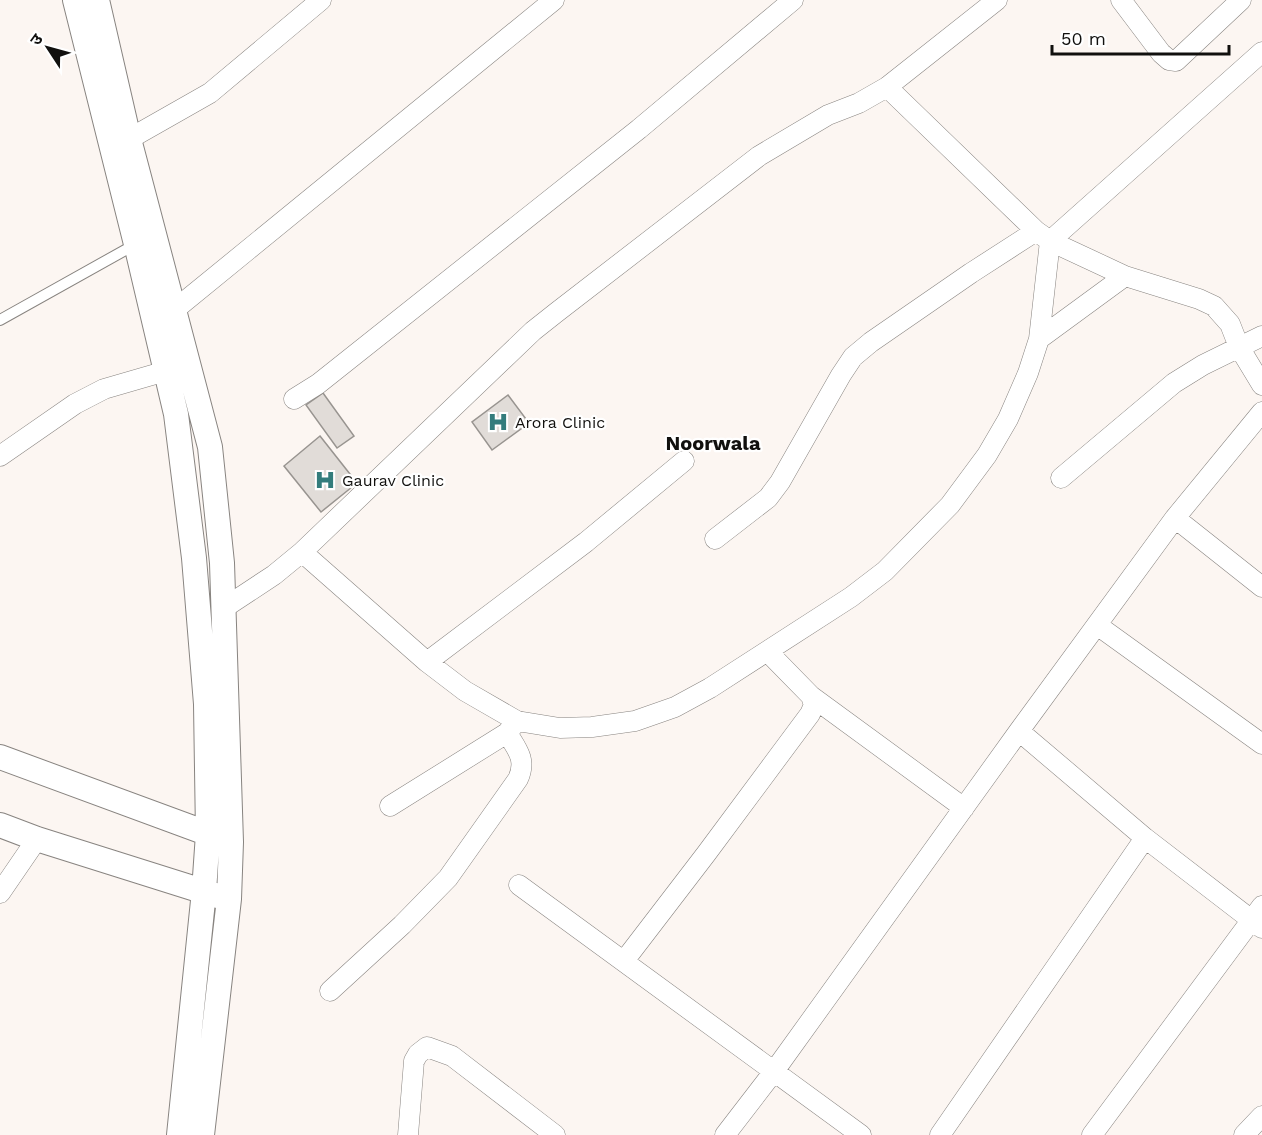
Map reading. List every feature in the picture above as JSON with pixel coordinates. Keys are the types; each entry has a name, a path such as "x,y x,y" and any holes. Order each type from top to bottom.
{"street":[{"path":"75,0 176,414 194,558 206,704 208,834 179,1135"},
{"path":"97,0 129,139 210,447 222,563 231,842 229,899 202,1135"},
{"path":"173,311 554,0"},
{"path":"224,608 268,579 302,552 549,318 759,156 828,115 860,103 887,87 997,0"},
{"path":"1121,0 1161,52 1169,60 1176,61 1241,0"},
{"path":"129,139 210,93 316,2"},
{"path":"294,399 318,384 630,136 783,3"},
{"path":"715,539 768,498 780,482 853,357 944,291 1043,236 1262,52"},
{"path":"887,87 1043,236 1125,276 1214,306 1230,324 1239,347 1262,385"},
{"path":"390,806 512,727 592,727 635,721 675,707 768,652 851,597 885,571 950,505 987,455 1008,420 1028,373 1039,339 1043,236"},
{"path":"1039,339 1125,276"},
{"path":"1061,478 1174,383 1203,365 1262,336"},
{"path":"0,456 75,404 104,389 165,371"},
{"path":"725,1135 775,1070 1175,518 1262,412"},
{"path":"427,662 577,549 684,461"},
{"path":"1175,518 1262,587"},
{"path":"302,552 427,662 512,727 523,769 448,878 402,925 330,991"},
{"path":"1097,625 1262,744"},
{"path":"768,652 811,696 964,808"},
{"path":"624,961 810,714 814,705 811,696"},
{"path":"1019,731 1145,838 1258,918 1092,1135"},
{"path":"0,757 231,842"},
{"path":"0,825 37,839 229,899"},
{"path":"940,1135 1145,838"},
{"path":"2,888 37,839"},
{"path":"519,885 861,1135"},
{"path":"408,1135 414,1061 418,1054 427,1047 452,1056 555,1135"},
{"path":"1244,1135 1262,1116"}],"lane":[{"path":"0,320 136,244"}],"building":[{"path":"323,393 354,436 337,448 306,405"},
{"path":"508,395 529,423 492,450 472,422"},
{"path":"320,436 357,483 321,512 284,466"}],"place":[{"name":"Arora Clinic","path":"498,422"},
{"name":"Gaurav Clinic","path":"325,480"}],"district":[{"name":"Noorwala","path":"713,443"}]}
